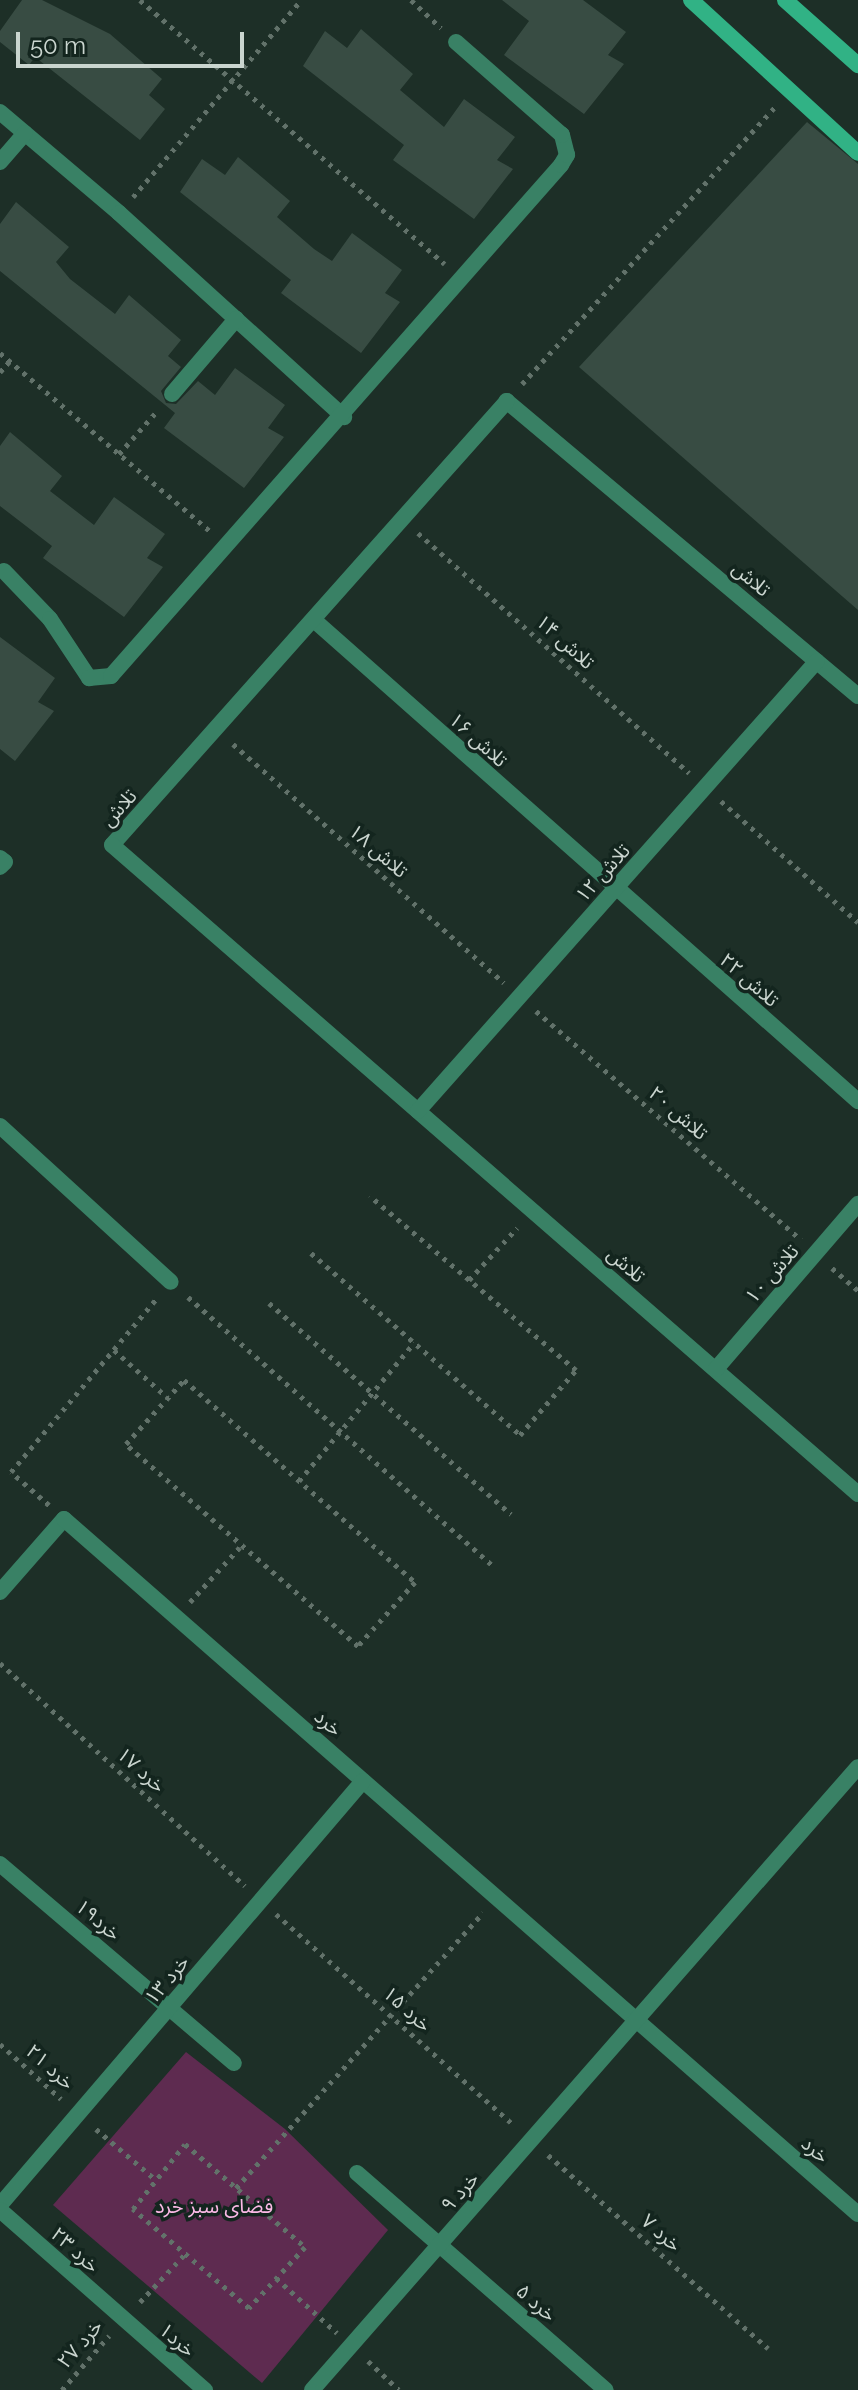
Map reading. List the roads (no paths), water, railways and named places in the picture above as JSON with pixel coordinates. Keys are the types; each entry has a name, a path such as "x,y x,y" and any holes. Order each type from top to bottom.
{"main road":[{"path":"691,0 858,153"},
{"path":"785,0 858,65"}],"street":[{"path":"4,571 50,619 84,673 103,680 123,667 561,165 567,144 456,42"},
{"path":"0,112 119,213 344,417"},
{"path":"0,162 25,133"},
{"path":"172,394 236,319"},
{"name":"تلاش","path":"858,696 507,401 315,621 112,845 858,1494"},
{"name":"تلاش ۱۶","path":"315,621 614,890"},
{"name":"تلاش ۱۲","path":"418,1111 817,661"},
{"name":"تلاش ۲۲","path":"614,890 858,1101"},
{"path":"0,1126 171,1282"},
{"name":"تلاش ۱۰","path":"716,1369 858,1204"},
{"name":"خرد","path":"0,1592 64,1519 858,2214"},
{"path":"638,2021 858,1767"},
{"name":"خرد ۱۳","path":"0,2208 363,1781"},
{"name":"خرد۱۹","path":"0,1864 234,2063"},
{"name":"خرد ۹","path":"312,2390 638,2021"},
{"name":"خرد ۵","path":"357,2173 606,2390"},
{"name":"خرد ۲۳","path":"0,2208 123,2320"},
{"name":"خرد۱","path":"123,2320 205,2390"}],"park label":[{"name":"فضای سبز خرد","path":"214,2206"}]}
